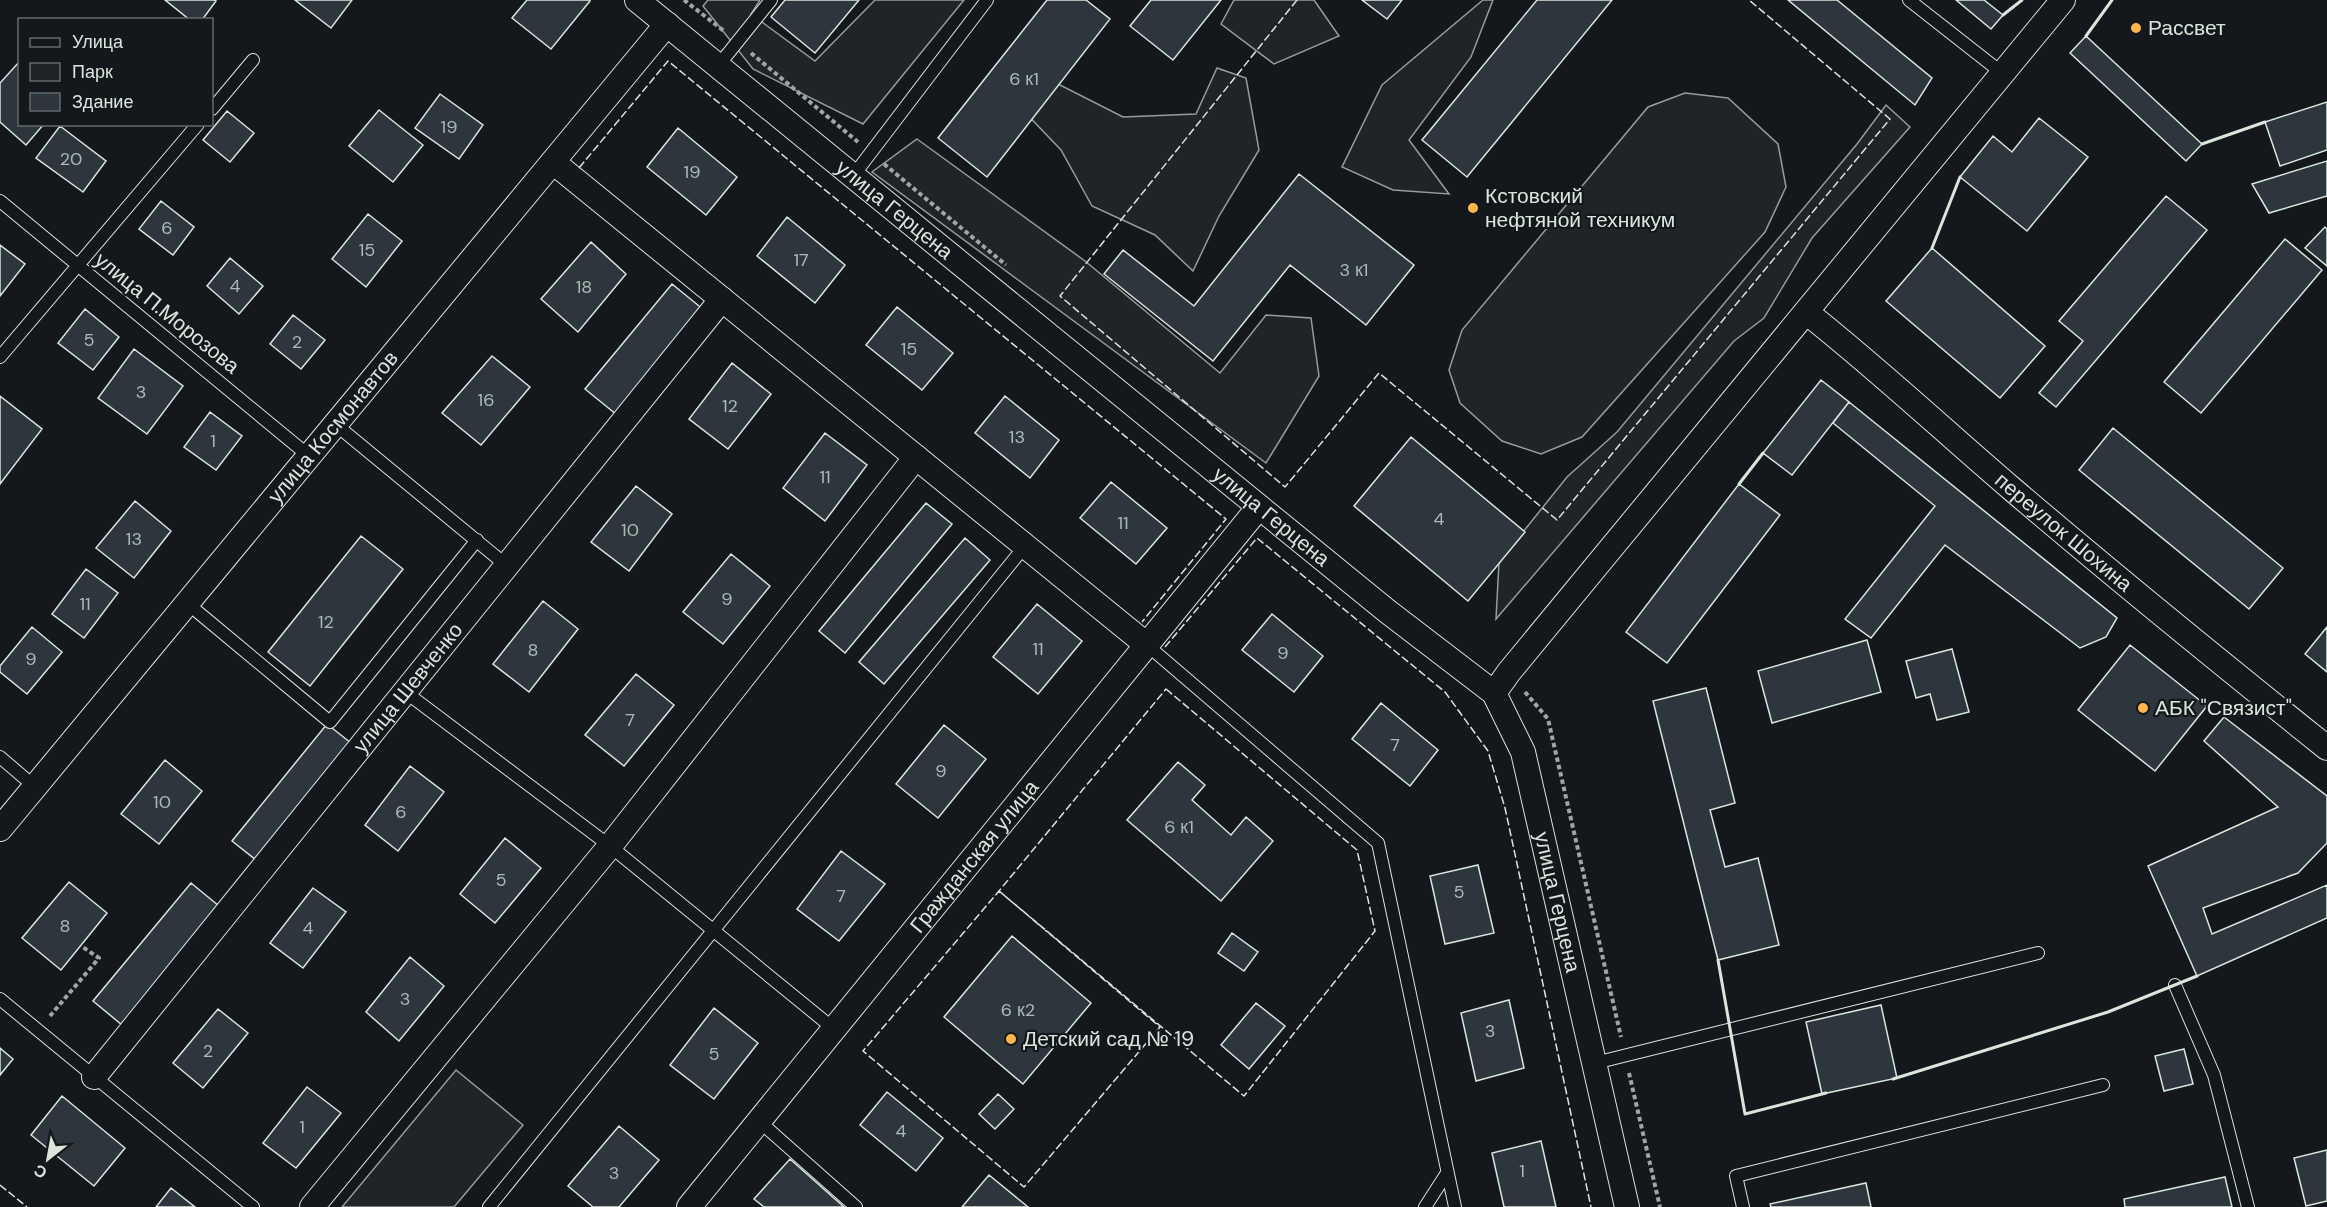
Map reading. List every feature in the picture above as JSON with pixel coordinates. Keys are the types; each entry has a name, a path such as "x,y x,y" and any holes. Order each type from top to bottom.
{"street":[{"name":"улица Герцена","path":"637,0 1387,611 1494,693 1523,752 1628,1207"},
{"path":"1494,693 2063,0"},
{"name":"улица Космонавтов","path":"0,829 667,24"},
{"path":"553,162 1147,645"},
{"name":"улица Шевченко","path":"94,1077 722,299"},
{"name":"переулок Шохина","path":"1806,312 1855,351 2012,489 2327,748"},
{"path":"312,1207 610,846 916,458"},
{"name":"Гражданская улица","path":"689,1207 1259,507"}],"lane":[{"path":"718,66 771,0"},
{"path":"853,177 987,0"},
{"path":"1909,0 2002,73"},
{"path":"213,108 253,60"},
{"path":"0,357 196,126"},
{"name":"улица П.Морозова","path":"0,201 309,456"},
{"path":"335,424 506,565"},
{"path":"187,603 330,722 477,540"},
{"path":"489,1207 1025,546"},
{"path":"1147,645 1378,843 1455,1207"},
{"path":"404,691 610,846 834,1029"},
{"path":"0,757 35,787"},
{"path":"1594,1063 2038,953"},
{"path":"2175,985 2214,1075 2248,1207"},
{"path":"0,999 253,1207"},
{"path":"1743,1207 1736,1176 2103,1085"},
{"path":"759,1121 856,1207"},
{"path":"1425,1207 1447,1173"}],"path":[{"path":"38,1031 99,958 81,945"}],"green space":[{"path":"708,0 760,0 751,14 815,61 875,0 964,0 863,124 753,69 703,6"},
{"path":"1234,0 1314,0 1339,36 1274,64 1221,24"},
{"path":"1483,0 1493,0 1471,57 1409,140 1449,194 1393,190 1342,167 1382,85"},
{"path":"1011,60 1123,117 1196,114 1217,68 1246,78 1259,150 1219,216 1193,271 1155,235 1092,206 1061,150 997,83"},
{"path":"1685,93 1728,98 1778,144 1786,187 1765,232 1582,437 1541,454 1502,441 1460,403 1449,370 1462,330 1648,107"},
{"path":"1886,105 1910,127 1812,238 1764,318 1734,341 1496,619 1499,562 1567,477 1617,432 1857,144"},
{"path":"917,139 1085,261 1220,373 1266,315 1311,318 1319,376 1266,463 872,172"},
{"path":"456,1070 523,1125 454,1207 342,1207"}],"building":[{"path":"165,0 216,1 203,18 188,18"},
{"path":"295,0 352,0 331,28"},
{"path":"527,0 590,1 551,49 512,18"},
{"path":"785,0 859,0 815,53 771,17"},
{"path":"1047,0 1086,0 1110,19 987,177 938,138"},
{"path":"1151,0 1221,0 1173,60 1130,26"},
{"path":"1362,0 1402,0 1387,19"},
{"path":"1537,0 1612,0 1467,177 1422,140"},
{"path":"1788,0 1837,0 1932,78 1915,105"},
{"path":"1956,0 1984,0 2003,15 1991,29"},
{"path":"2086,36 2202,144 2186,161 2070,53"},
{"path":"18,63 18,126 42,126 26,145 0,122 0,83"},
{"path":"440,94 483,125 459,159 415,128"},
{"path":"2327,102 2327,150 2280,166 2265,122"},
{"path":"379,110 423,145 393,182 349,146"},
{"path":"227,111 254,133 230,162 203,140"},
{"path":"2039,118 2088,157 2027,231 1960,177 1993,136 2012,152"},
{"path":"60,126 106,161 83,192 36,158"},
{"path":"678,128 737,177 706,215 647,167"},
{"path":"2327,161 2327,196 2269,213 2252,184"},
{"path":"1299,174 1414,265 1366,325 1290,265 1213,361 1104,274 1123,250 1194,306"},
{"path":"2166,196 2207,230 2056,407 2039,393 2083,341 2059,321"},
{"path":"161,201 194,227 173,255 139,229"},
{"path":"368,214 402,241 366,287 332,259"},
{"path":"787,217 845,265 815,303 757,256"},
{"path":"2325,227 2327,229 2327,266 2305,248"},
{"path":"2285,239 2322,270 2201,413 2164,382"},
{"path":"591,242 626,274 578,332 541,299"},
{"path":"0,245 25,264 0,296"},
{"path":"1932,248 2045,346 2000,398 1886,301"},
{"path":"230,258 263,286 239,314 207,286"},
{"path":"672,284 704,310 617,415 585,389"},
{"path":"897,307 953,353 922,390 866,345"},
{"path":"85,309 119,337 93,370 58,343"},
{"path":"293,315 325,340 301,369 270,344"},
{"path":"134,349 183,386 147,434 98,398"},
{"path":"492,356 530,387 481,445 442,413"},
{"path":"732,363 771,394 728,449 689,419"},
{"path":"1821,380 1849,402 1792,475 1763,453"},
{"path":"0,396 42,429 0,484"},
{"path":"1005,396 1059,440 1030,478 975,433"},
{"path":"1849,402 2117,618 2106,637 2080,648 1945,545 1871,638 1845,619 1935,506 1833,423"},
{"path":"210,412 242,436 216,470 184,447"},
{"path":"2113,428 2283,568 2249,609 2079,470"},
{"path":"825,433 867,465 825,521 783,488"},
{"path":"1411,437 1525,532 1468,601 1354,506"},
{"path":"1111,482 1167,528 1136,564 1080,518"},
{"path":"1739,484 1780,515 1667,663 1626,632"},
{"path":"636,486 672,514 629,571 591,542"},
{"path":"135,501 171,531 134,578 96,548"},
{"path":"926,503 952,524 845,653 819,631"},
{"path":"361,536 403,569 310,686 268,652"},
{"path":"965,538 990,560 884,684 859,662"},
{"path":"731,554 770,586 723,644 683,612"},
{"path":"86,569 118,593 84,638 52,614"},
{"path":"543,601 578,629 529,692 493,664"},
{"path":"1037,604 1082,641 1038,694 993,657"},
{"path":"1272,614 1323,656 1294,692 1242,650"},
{"path":"32,627 62,652 27,694 0,672 0,666"},
{"path":"2327,627 2327,672 2305,654"},
{"path":"1867,640 1881,692 1772,723 1758,671"},
{"name":"АБК \"Связист\"","path":"2130,645 2207,706 2155,771 2078,710"},
{"path":"1952,649 1969,712 1937,720 1930,694 1916,698 1906,661"},
{"path":"636,674 674,705 624,766 585,735"},
{"path":"1706,688 1735,803 1710,810 1725,867 1758,858 1779,945 1718,960 1653,701"},
{"path":"1381,703 1438,750 1410,786 1352,739"},
{"path":"2224,717 2327,796 2327,843 2298,873 2203,908 2212,934 2327,885 2327,918 2197,976 2148,866 2278,807 2204,741"},
{"path":"327,724 351,743 256,860 232,841"},
{"path":"944,725 986,759 938,818 896,784"},
{"path":"165,760 202,791 159,844 121,814"},
{"path":"1178,762 1205,785 1192,800 1231,835 1246,817 1273,841 1221,901 1127,820"},
{"path":"410,766 444,792 398,851 365,825"},
{"path":"505,838 541,868 495,923 460,894"},
{"path":"841,851 885,884 839,941 797,909"},
{"path":"1478,865 1494,933 1445,944 1430,876"},
{"path":"69,882 107,913 61,970 22,938"},
{"path":"191,883 219,906 122,1025 93,1001"},
{"path":"313,888 346,912 303,968 270,943"},
{"path":"1232,933 1258,952 1244,971 1218,953"},
{"path":"1012,936 1091,1003 1023,1084 944,1017"},
{"path":"410,957 444,986 399,1041 366,1012"},
{"path":"1509,1000 1524,1068 1476,1081 1461,1013"},
{"path":"1256,1003 1285,1026 1249,1069 1221,1045"},
{"path":"1881,1005 1897,1078 1822,1094 1806,1022"},
{"path":"714,1008 758,1043 714,1099 670,1065"},
{"path":"218,1009 248,1033 203,1088 173,1063"},
{"path":"0,1048 13,1059 0,1075"},
{"path":"2184,1049 2193,1084 2164,1091 2155,1056"},
{"path":"307,1087 341,1113 296,1168 263,1143"},
{"path":"887,1092 943,1138 916,1171 860,1125"},
{"path":"998,1094 1014,1109 995,1129 979,1114"},
{"path":"62,1096 125,1148 94,1186 31,1135"},
{"path":"619,1126 659,1160 619,1207 593,1207 568,1186"},
{"path":"1541,1141 1556,1207 1504,1207 1492,1153"},
{"path":"2327,1150 2327,1201 2306,1206 2294,1158"},
{"path":"790,1159 844,1207 764,1207 754,1199"},
{"path":"989,1175 1028,1207 962,1207"},
{"path":"2225,1177 2232,1207 2125,1207 2124,1199"},
{"path":"1866,1183 1871,1207 1771,1207 1770,1204"},
{"path":"171,1188 195,1207 156,1207"}],"fence":[{"path":"1297,0 1060,296 1285,487 1379,373 1557,520 1890,119 1749,0"},
{"path":"579,168 668,61 1226,519 1142,622"},
{"path":"1165,647 1257,538 1445,692 1488,751 1505,808 1591,1207"},
{"path":"1166,689 1357,850 1375,931 1244,1096 999,891 1166,689"},
{"path":"999,891 1160,1027 1024,1187 863,1051 999,891"},
{"path":"0,1185 27,1207"}],"wall":[{"path":"2003,15 2022,0"},
{"path":"2086,36 2112,0"},
{"path":"2202,144 2265,122"},
{"path":"1932,248 1960,177"},
{"path":"1739,484 1763,453"},
{"path":"1718,960 1745,1114 1826,1093"},
{"path":"1893,1079 2108,1012 2197,976"}],"place":[{"name":"Рассвет","path":"2136,28"},
{"name":"Кстовский нефтяной техникум","path":"1473,208"},
{"name":"АБК \"Связист\"","path":"2143,708"},
{"name":"Детский сад № 19","path":"1011,1039"}]}
